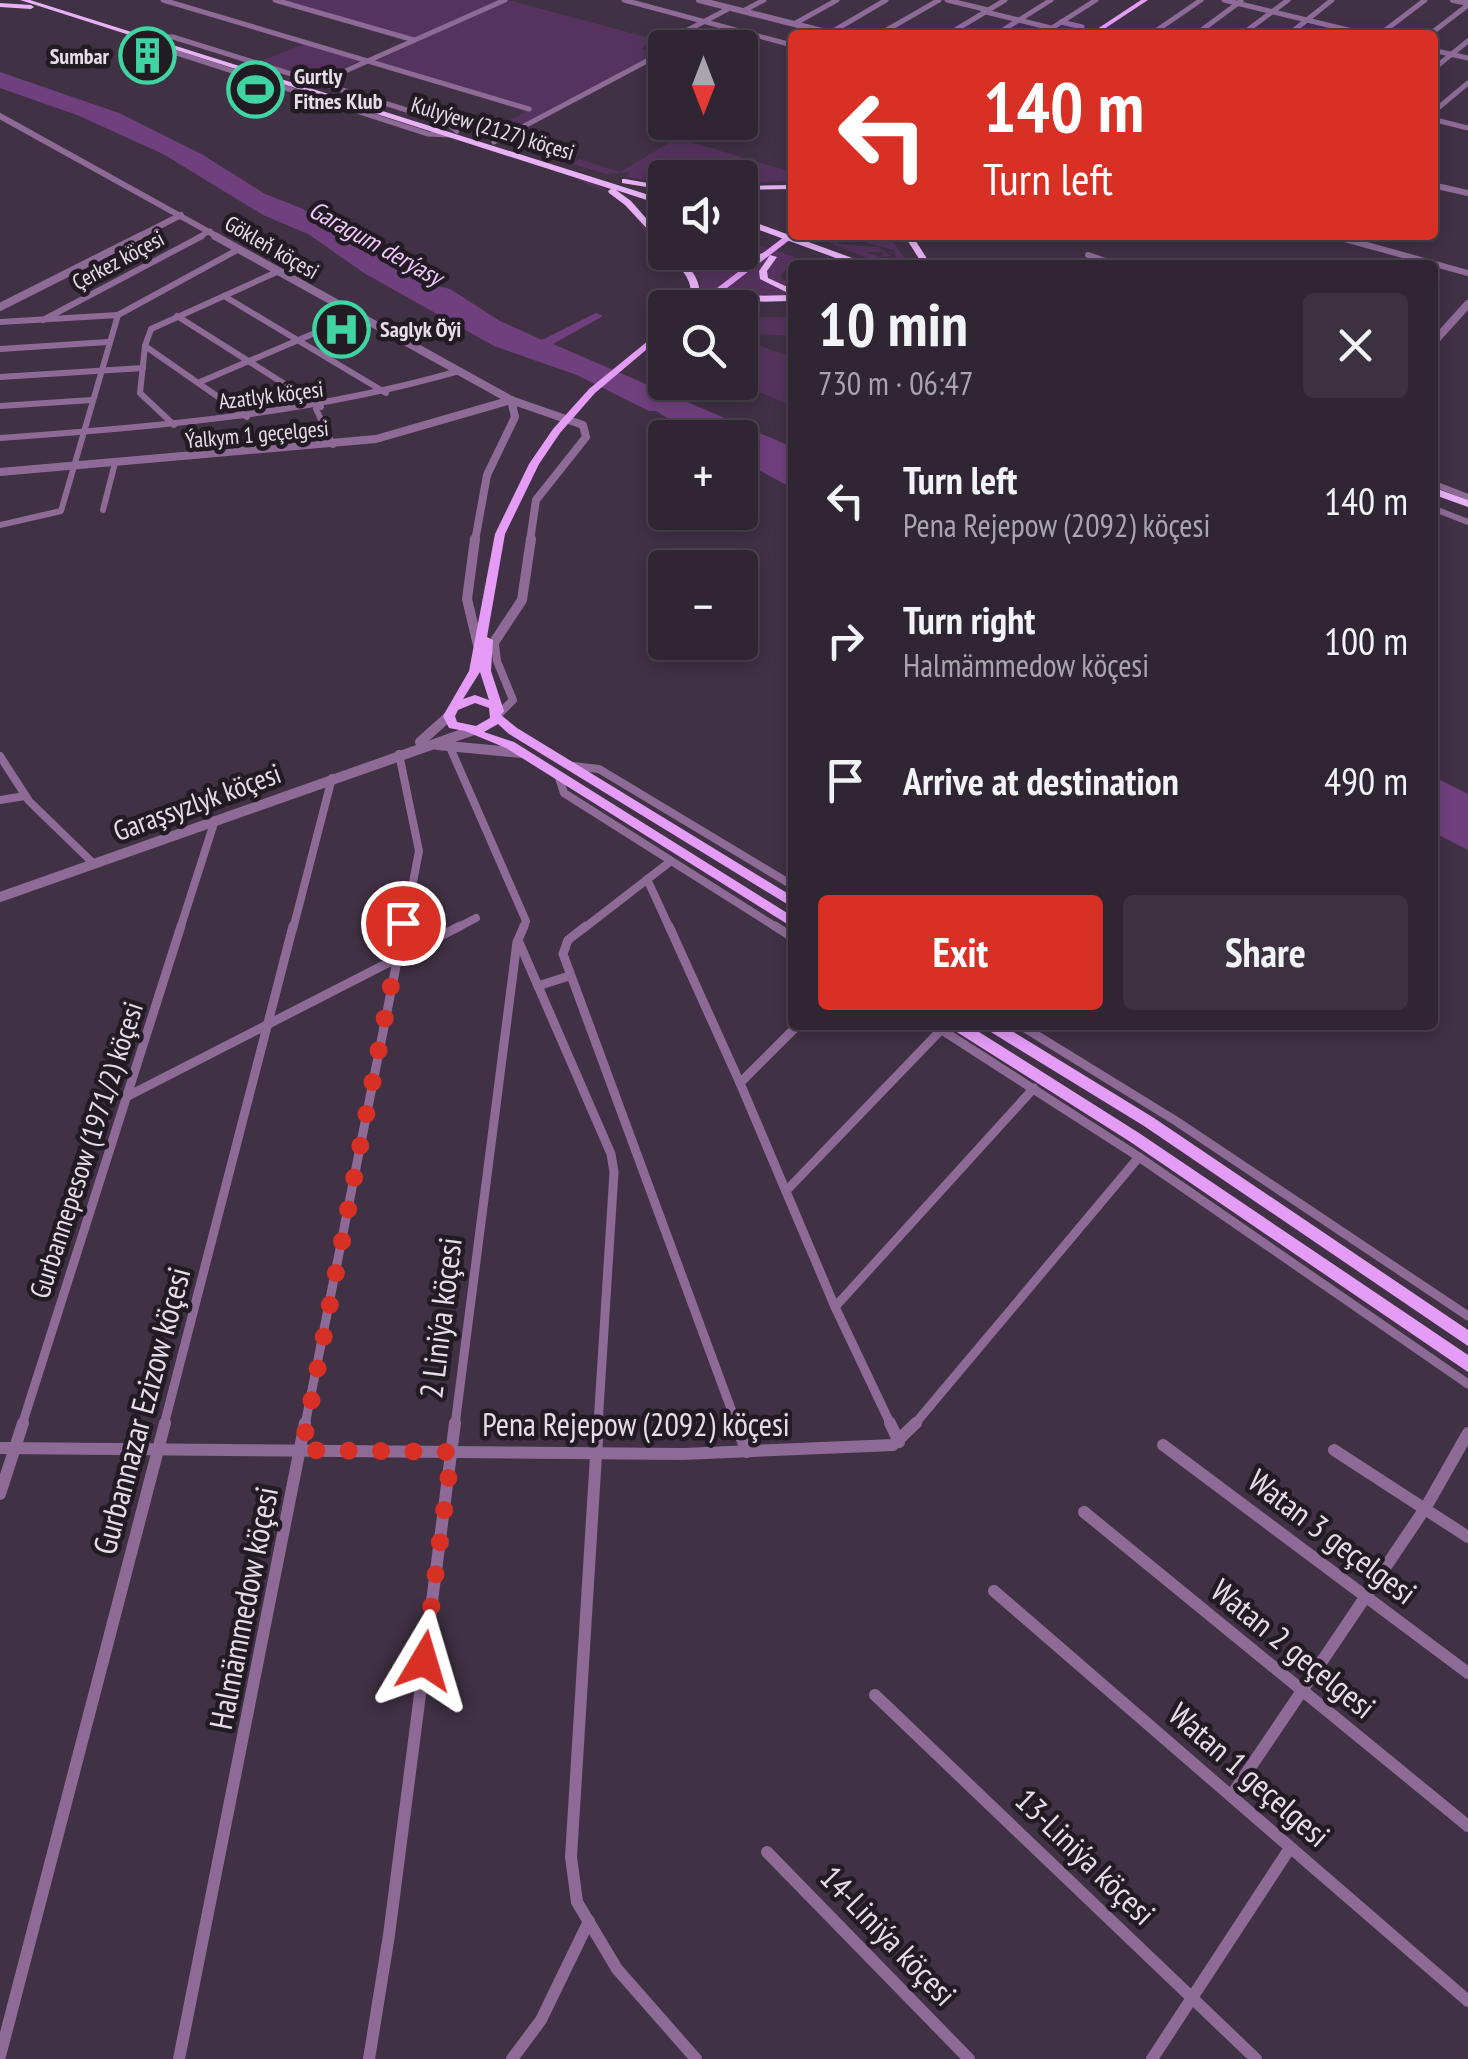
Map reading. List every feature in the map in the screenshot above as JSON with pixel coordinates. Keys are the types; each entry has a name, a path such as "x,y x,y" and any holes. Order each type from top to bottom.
{"highway":[{"name":"Kulyýew (2127) köçesi","path":"23,0 266,72 352,104 648,195"},
{"name":"Kulyýew (2127) köçesi","path":"40,0 74,14"},
{"path":"55,0 74,14"},
{"path":"0,6 74,14"},
{"path":"246,76 266,72"},
{"path":"352,104 373,100"},
{"name":"Kulyýew (2127) köçesi","path":"454,133 494,142 648,194"},
{"path":"587,172 648,185"},
{"path":"576,175 624,198 648,226"},
{"path":"758,189 788,188"},
{"path":"758,231 833,260"},
{"path":"758,260 769,256"},
{"path":"769,256 764,279 788,293"},
{"path":"758,298 788,295"},
{"path":"1438,489 1468,501"},
{"path":"1438,506 1468,514"}],"main road":[{"path":"1099,30 1145,0"},
{"path":"1109,30 1154,0"},
{"path":"728,290 788,239"},
{"path":"719,290 796,240"},
{"path":"498,714 485,671 500,534 534,464 607,377 648,344"},
{"path":"560,432 648,354"},
{"path":"450,714 487,647"},
{"path":"450,714 460,703 476,699 490,702 513,732 788,900"},
{"path":"450,714 458,728 488,734 522,753 788,919"},
{"path":"471,731 486,728 498,714"},
{"path":"951,1030 1134,1136 1468,1364"},
{"path":"999,1030 1149,1122 1468,1339"}],"street":[{"path":"164,0 529,109"},
{"path":"275,0 414,40"},
{"path":"266,72 307,87 505,0"},
{"path":"624,0 788,43"},
{"path":"699,0 818,30"},
{"path":"494,142 664,52 659,45 735,0"},
{"path":"744,11 764,0"},
{"path":"794,24 837,0"},
{"path":"835,30 886,0"},
{"path":"887,30 939,0"},
{"path":"947,0 1052,28"},
{"path":"955,30 1005,0"},
{"path":"1003,30 1051,0"},
{"path":"1049,30 1096,0"},
{"path":"1157,30 1200,0"},
{"path":"1224,0 1348,30"},
{"path":"1248,30 1288,0"},
{"path":"1294,30 1332,0"},
{"path":"1386,30 1425,0"},
{"path":"1453,0 1468,4"},
{"path":"1202,30 1241,2"},
{"path":"1435,30 1468,4"},
{"path":"1061,22 1082,27"},
{"path":"152,38 152,45 246,76 373,100 444,122 454,133"},
{"path":"1438,65 1468,41"},
{"path":"1438,51 1468,58"},
{"path":"1438,109 1466,88"},
{"path":"1438,115 1468,128"},
{"name":"Gökleň köçesi","path":"0,116 511,400 582,426 587,432 536,500 522,600 487,647"},
{"path":"1438,186 1468,194"},
{"path":"0,307 181,215"},
{"name":"Çerkez köçesi","path":"43,320 210,231"},
{"path":"1350,240 1421,260"},
{"path":"0,322 118,315 239,249"},
{"path":"1088,255 1102,260"},
{"path":"1438,265 1468,273"},
{"path":"174,424 140,393 152,329 280,272"},
{"path":"224,296 386,394"},
{"path":"1438,337 1468,304"},
{"path":"0,525 61,511 118,315"},
{"path":"200,382 357,315"},
{"path":"178,316 252,361 318,408 333,445"},
{"path":"0,349 108,342"},
{"path":"146,346 248,417"},
{"path":"0,377 143,368"},
{"name":"Azatlyk köçesi","path":"0,438 318,408 386,394 459,371"},
{"path":"0,406 92,400"},
{"path":"487,647 468,599 486,474 513,422 511,400"},
{"name":"Ýalkym 1 geçelgesi","path":"0,472 333,445 390,435 511,400"},
{"path":"513,422 540,409"},
{"path":"104,510 115,463"},
{"path":"1438,507 1468,522"},
{"path":"404,752 450,714"},
{"path":"404,752 471,731"},
{"path":"404,752 449,745 522,753"},
{"path":"449,745 526,921 518,940 614,1162 572,1858 576,1902 617,1969 696,2059"},
{"name":"Garaşsyzlyk köçesi","path":"0,897 404,752"},
{"name":"Halmämmedow köçesi","path":"179,2059 419,851 404,752"},
{"path":"0,756 25,796 93,863"},
{"path":"572,766 599,769 788,883"},
{"path":"558,775 564,793 788,934"},
{"name":"Gurbannazar Ezizow köçesi","path":"0,2056 332,778"},
{"path":"0,800 25,796"},
{"name":"Gurbannepesow (1971/2) köçesi","path":"0,1494 215,820"},
{"path":"671,861 568,940 563,954 747,1452"},
{"path":"647,879 835,1307 899,1442 1139,1157"},
{"path":"126,1097 476,918"},
{"name":"2 Liniýa köçesi","path":"369,2059 518,940"},
{"path":"538,986 570,976"},
{"path":"740,1084 793,1030"},
{"path":"786,1191 940,1030"},
{"path":"950,1030 1468,1384"},
{"path":"1028,1030 1176,1121 1468,1316"},
{"path":"835,1307 1034,1088"},
{"path":"1231,1796 1426,1507 1468,1433"},
{"name":"Pena Rejepow (2092) köçesi","path":"0,1448 747,1452 899,1442"},
{"name":"Watan 3 geçelgesi","path":"1163,1445 1468,1673"},
{"path":"1334,1450 1468,1537"},
{"name":"Watan 2 geçelgesi","path":"1084,1512 1468,1826"},
{"name":"Watan 1 geçelgesi","path":"994,1591 1468,2002"},
{"name":"13-Liniýa köçesi","path":"875,1695 1256,2059"},
{"path":"1152,2059 1290,1848"},
{"name":"14-Liniýa köçesi","path":"767,1852 970,2059"},
{"path":"512,2059 541,2020 589,1922"}],"shaded area":[{"path":"280,0 502,0 415,38"},
{"path":"508,0 648,37 642,49 648,51 648,59 496,140 455,125 486,132 489,129 481,127 492,129 526,112 374,62"},
{"path":"304,44 360,61 315,79 259,62"},
{"path":"0,72 119,113 203,155 265,194 301,208 368,247 404,262 434,285 450,289 500,321 542,340 596,313 603,316 553,344 648,385 648,400 683,400 729,420 671,420 577,375 494,346 364,273 308,234 263,215 163,154 77,115 0,88"},
{"path":"674,140 684,140 751,160 648,160 648,180 626,177 631,172 606,174 572,164 579,159 620,172"},
{"path":"758,162 788,171 788,181 758,182"},
{"path":"823,240 879,247 891,256 866,252 887,260 872,260"},
{"path":"870,240 892,240 906,260 887,260 896,257 894,250 863,242"},
{"path":"758,244 805,260 788,260 788,269 780,277 788,282 788,296 758,299 758,290 700,290 700,279 679,270 758,270"},
{"path":"788,317 788,336 758,336 758,318"},
{"path":"758,345 788,356 788,404 758,392"},
{"path":"758,432 788,445 788,486 758,470"},
{"path":"1438,779 1468,794 1468,850 1438,835"}],"place":[{"name":"Sumbar","path":"148,56"},
{"name":"Gurtly Fitnes Klub","path":"255,89"},
{"name":"Saglyk Öýi","path":"341,329"}],"route":[{"path":"403,923 302,1450 452,1452 424,1661"}],"water label":[{"name":"Garagum derýasy","path":"376,243"}]}
